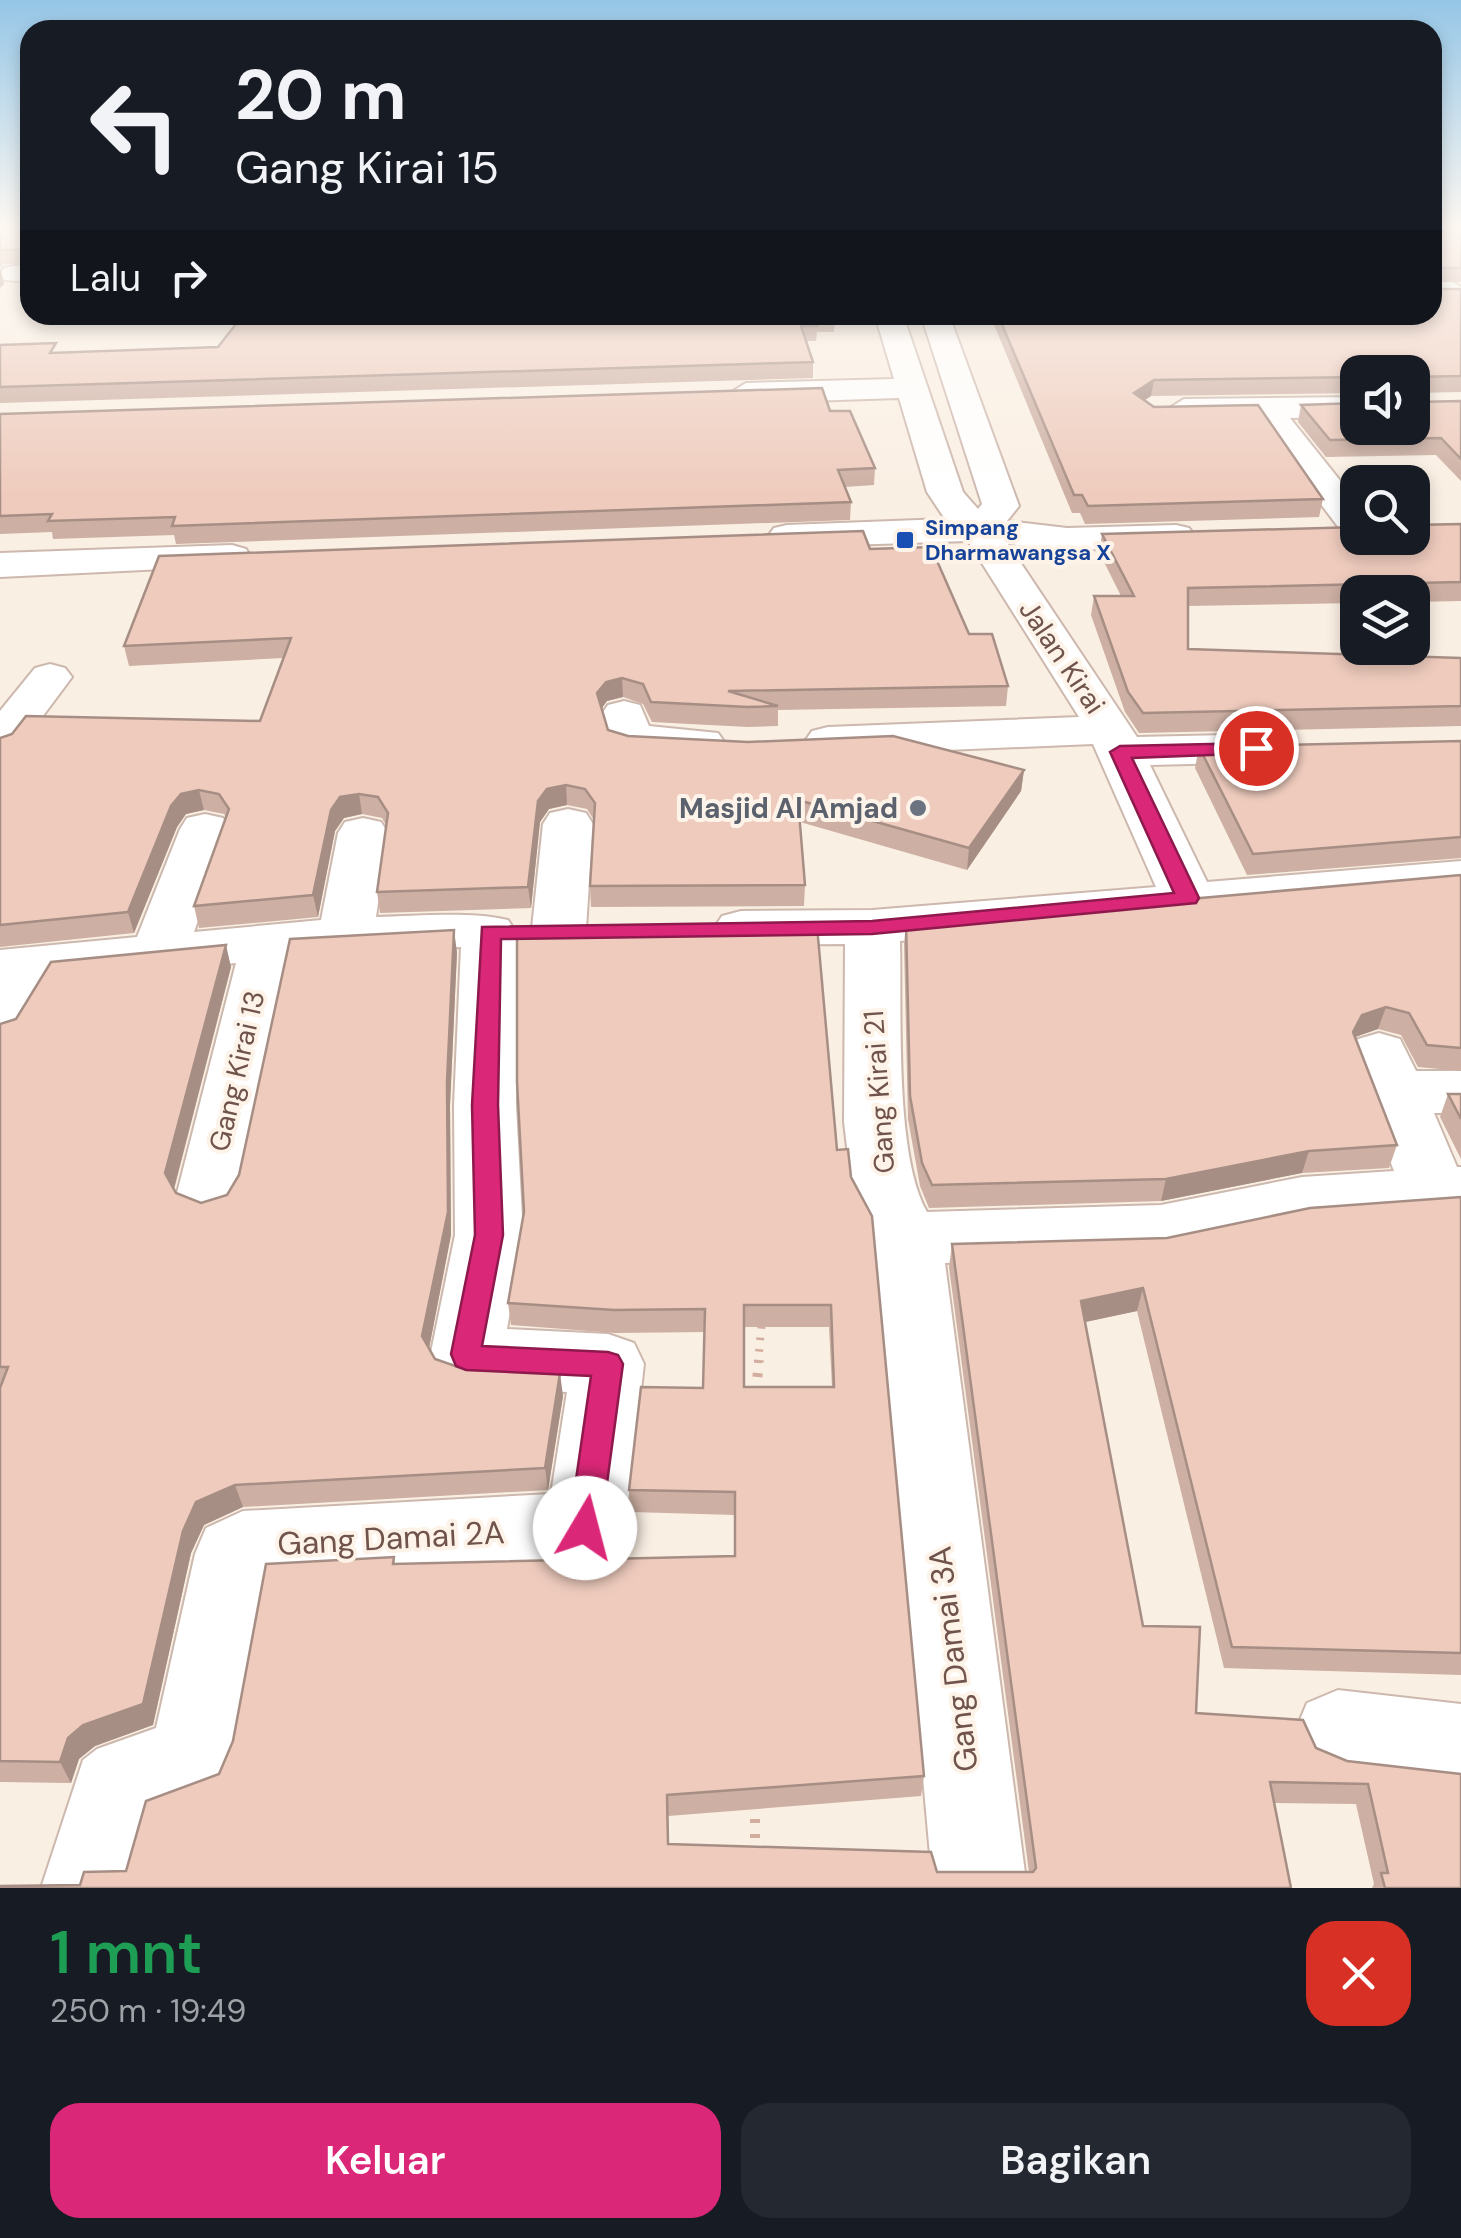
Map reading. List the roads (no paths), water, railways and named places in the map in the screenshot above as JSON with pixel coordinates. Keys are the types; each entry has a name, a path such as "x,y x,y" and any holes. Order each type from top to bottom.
{"street":[{"name":"Jalan Kirai","path":"891,325 908,388 952,506 979,529 1115,741 1188,898"},
{"path":"938,325 1001,506 979,529"},
{"path":"712,394 908,388"},
{"path":"1151,410 1340,406"},
{"path":"1265,408 1340,522"},
{"path":"759,538 979,529 1066,539 1208,535"},
{"path":"0,565 277,556"},
{"path":"0,742 50,677"},
{"path":"624,715 629,739 767,744 1115,741 1324,746"},
{"path":"559,928 568,824"},
{"path":"158,955 205,829"},
{"path":"346,935 363,833"},
{"path":"696,928 872,928 1461,877"},
{"path":"0,1025 19,966 346,935 618,928"},
{"name":"Gang Kirai 21","path":"872,928 875,1122 886,1198 908,1238 927,1431"},
{"name":"Gang Damai 2A","path":"88,1888 115,1792 130,1781 193,1761 235,1554 243,1548 585,1528 608,1364 466,1358 489,1235 485,1105 490,932"},
{"name":"Gang Kirai 13","path":"209,1197 264,962 263,945"},
{"path":"908,1238 1162,1231 1302,1202 1448,1191 1386,1073 1461,1092"},
{"name":"Gang Damai 3A","path":"927,1431 980,1888"},
{"path":"1338,1734 1461,1748"}],"place":[{"name":"Simpang Dharmawangsa X","path":"905,540"},
{"name":"Masjid Al Amjad","path":"918,808"}]}
